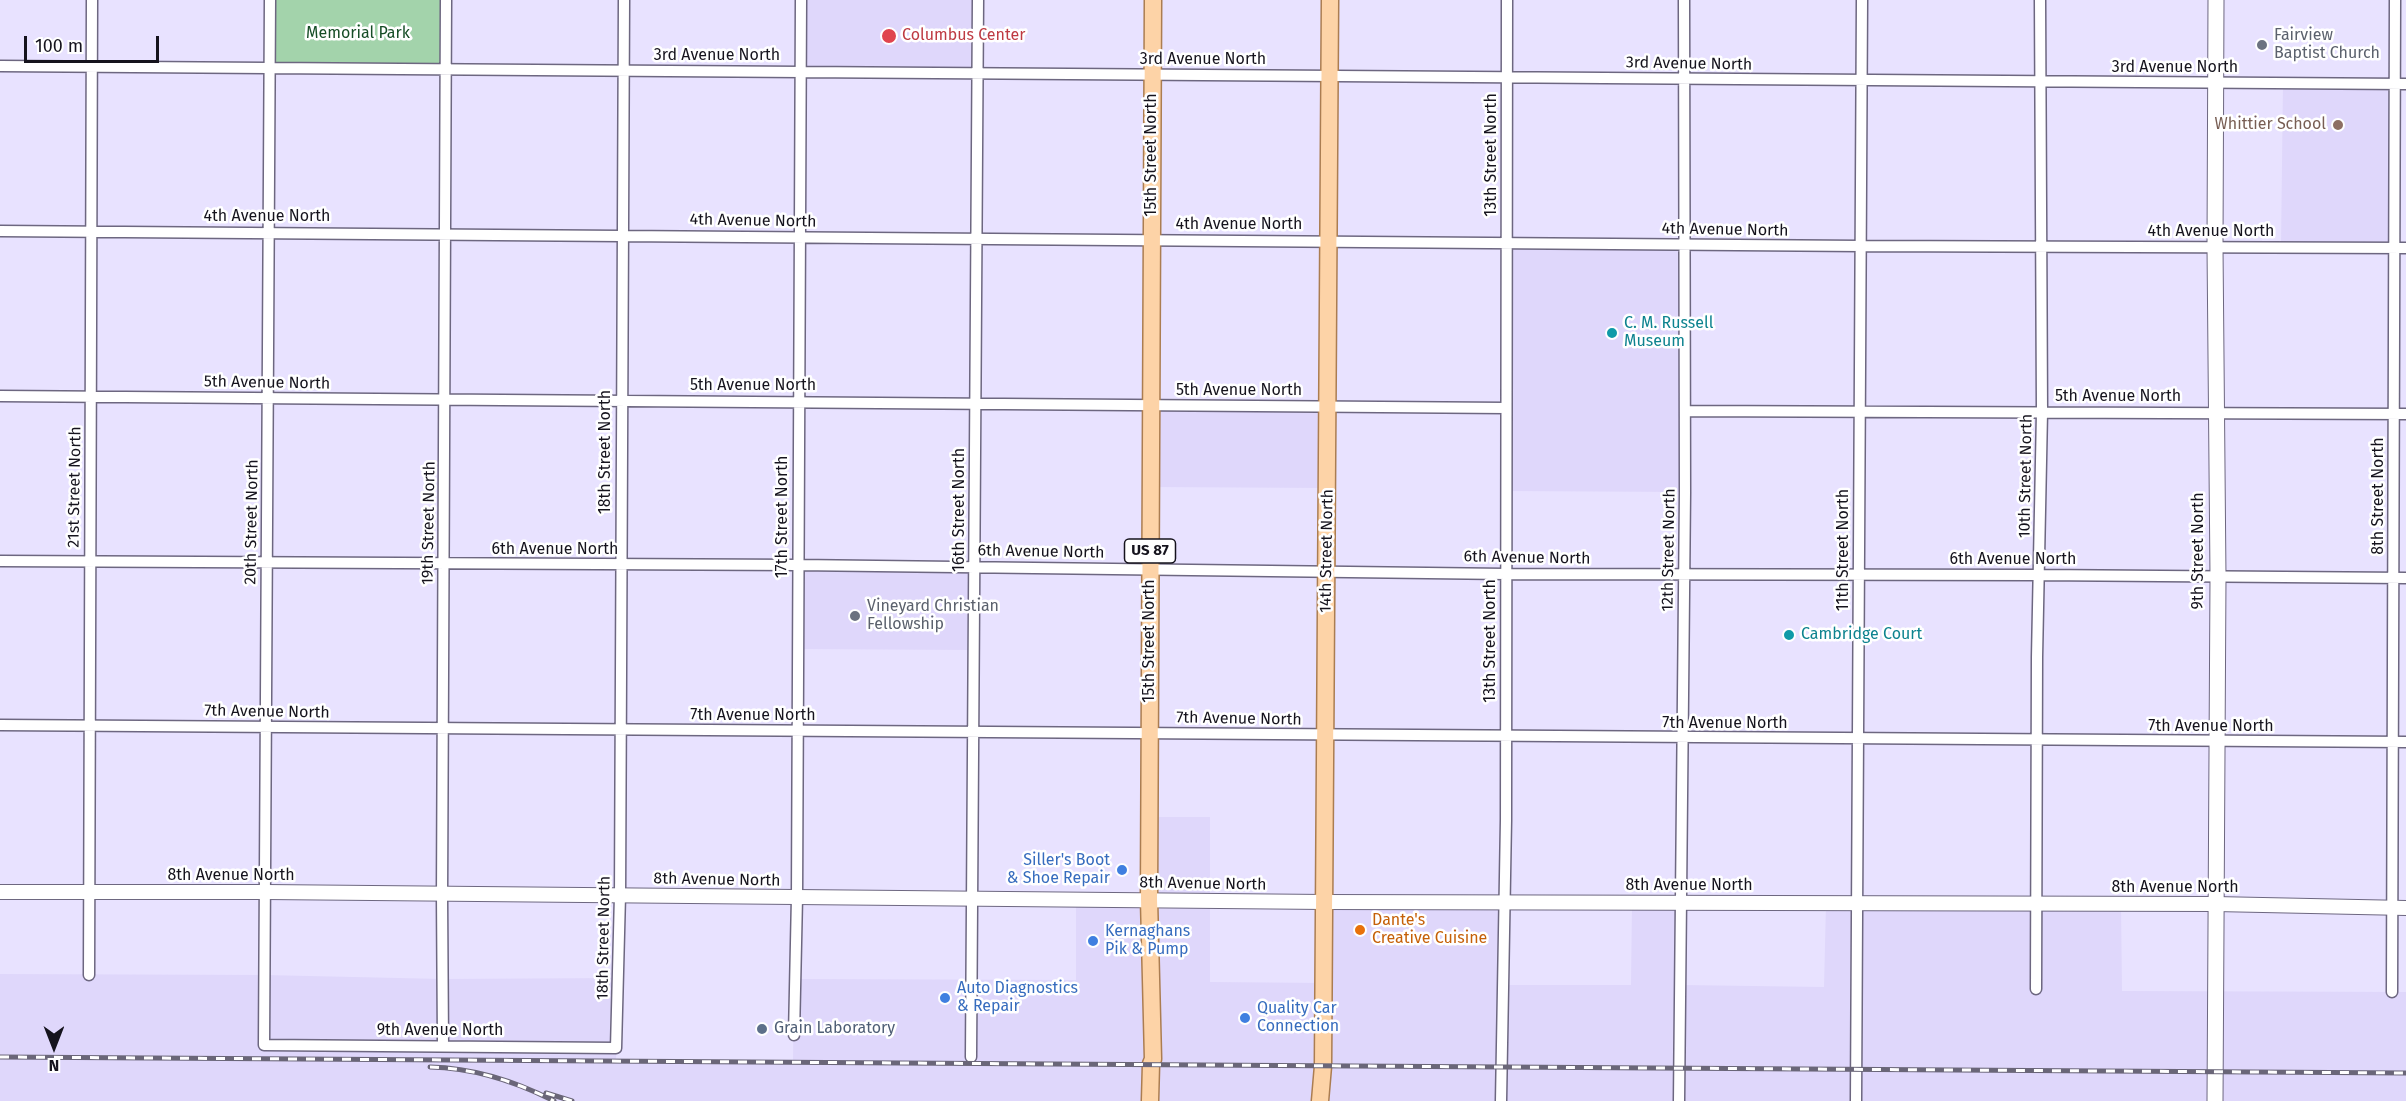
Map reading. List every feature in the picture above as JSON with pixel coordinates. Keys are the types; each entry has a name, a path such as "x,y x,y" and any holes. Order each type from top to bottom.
{"main road":[{"name":"15th Street North","path":"1150,1101 1150,1064 1153,1059 1149,899 1153,0"},
{"name":"14th Street North","path":"1320,1101 1323,1066 1325,902 1330,0"},
{"name":"9th Street North","path":"2215,1101 2218,577 2215,247 2216,0"}],"street":[{"name":"21st Street North","path":"89,975 92,0"},
{"name":"20th Street North","path":"264,1045 270,0"},
{"name":"19th Street North","path":"443,1046 446,0"},
{"name":"18th Street North","path":"616,1048 620,895 621,235 624,0"},
{"name":"17th Street North","path":"794,1035 801,0"},
{"name":"16th Street North","path":"971,1057 978,0"},
{"name":"13th Street North","path":"1501,1101 1506,737 1507,0"},
{"name":"12th Street North","path":"1679,1101 1683,902 1685,244 1682,78 1684,0"},
{"name":"11th Street North","path":"1856,1101 1862,0"},
{"name":"10th Street North","path":"2036,989 2036,740 2042,411 2040,0"},
{"name":"8th Street North","path":"2392,992 2400,908 2392,742 2394,248 2400,84 2395,0"},
{"name":"3rd Avenue North","path":"0,66 2400,84"},
{"name":"4th Avenue North","path":"0,231 1861,246 2406,248"},
{"name":"5th Avenue North","path":"0,396 1506,408"},
{"name":"5th Avenue North","path":"1685,411 2406,414"},
{"name":"6th Avenue North","path":"0,561 1150,568 1506,574 1859,576 2039,574 2406,578"},
{"name":"7th Avenue North","path":"0,725 1683,739 2406,742"},
{"name":"8th Avenue North","path":"0,892 266,892 1505,903 2215,904 2400,908"},
{"name":"9th Avenue North","path":"264,1045 616,1048"}],"shaded area":[{"name":"Columbus Center","path":"801,0 977,0 977,73 800,72"},
{"name":"Whittier School","path":"2283,83 2394,83 2394,248 2281,247"},
{"path":"1508,242 1685,244 1685,492 1506,491"},
{"path":"1151,405 1329,407 1328,488 1150,487"},
{"path":"798,565 974,567 974,650 797,649"},
{"path":"1150,817 1210,817 1210,982 1324,983 1325,902 1505,903 1504,985 1631,985 1632,903 1683,902 1682,985 1824,987 1826,904 2121,905 2122,991 2406,992 2406,1101 0,1101 0,974 264,975 443,979 618,978 616,1061 793,1062 794,979 1076,980 1076,899 1149,899"}],"green space":[{"name":"Memorial Park","path":"270,0 446,0 446,68 269,69"}],"railway":[{"path":"0,1057 2406,1073"},
{"path":"430,1067 462,1070 494,1077 554,1101"},
{"path":"546,1093 572,1101"}],"place":[{"name":"Columbus Center","path":"889,36"},
{"name":"Fairview Baptist Church","path":"2262,45"},
{"name":"Whittier School","path":"2338,125"},
{"name":"C. M. Russell Museum","path":"1612,333"},
{"name":"Vineyard Christian Fellowship","path":"855,616"},
{"name":"Cambridge Court","path":"1789,635"},
{"name":"Siller's Boot & Shoe Repair","path":"1122,870"},
{"name":"Dante's Creative Cuisine","path":"1360,930"},
{"name":"Kernaghans Pik & Pump","path":"1093,941"},
{"name":"Auto Diagnostics & Repair","path":"945,998"},
{"name":"Quality Car Connection","path":"1245,1018"},
{"name":"Grain Laboratory","path":"762,1029"}]}
